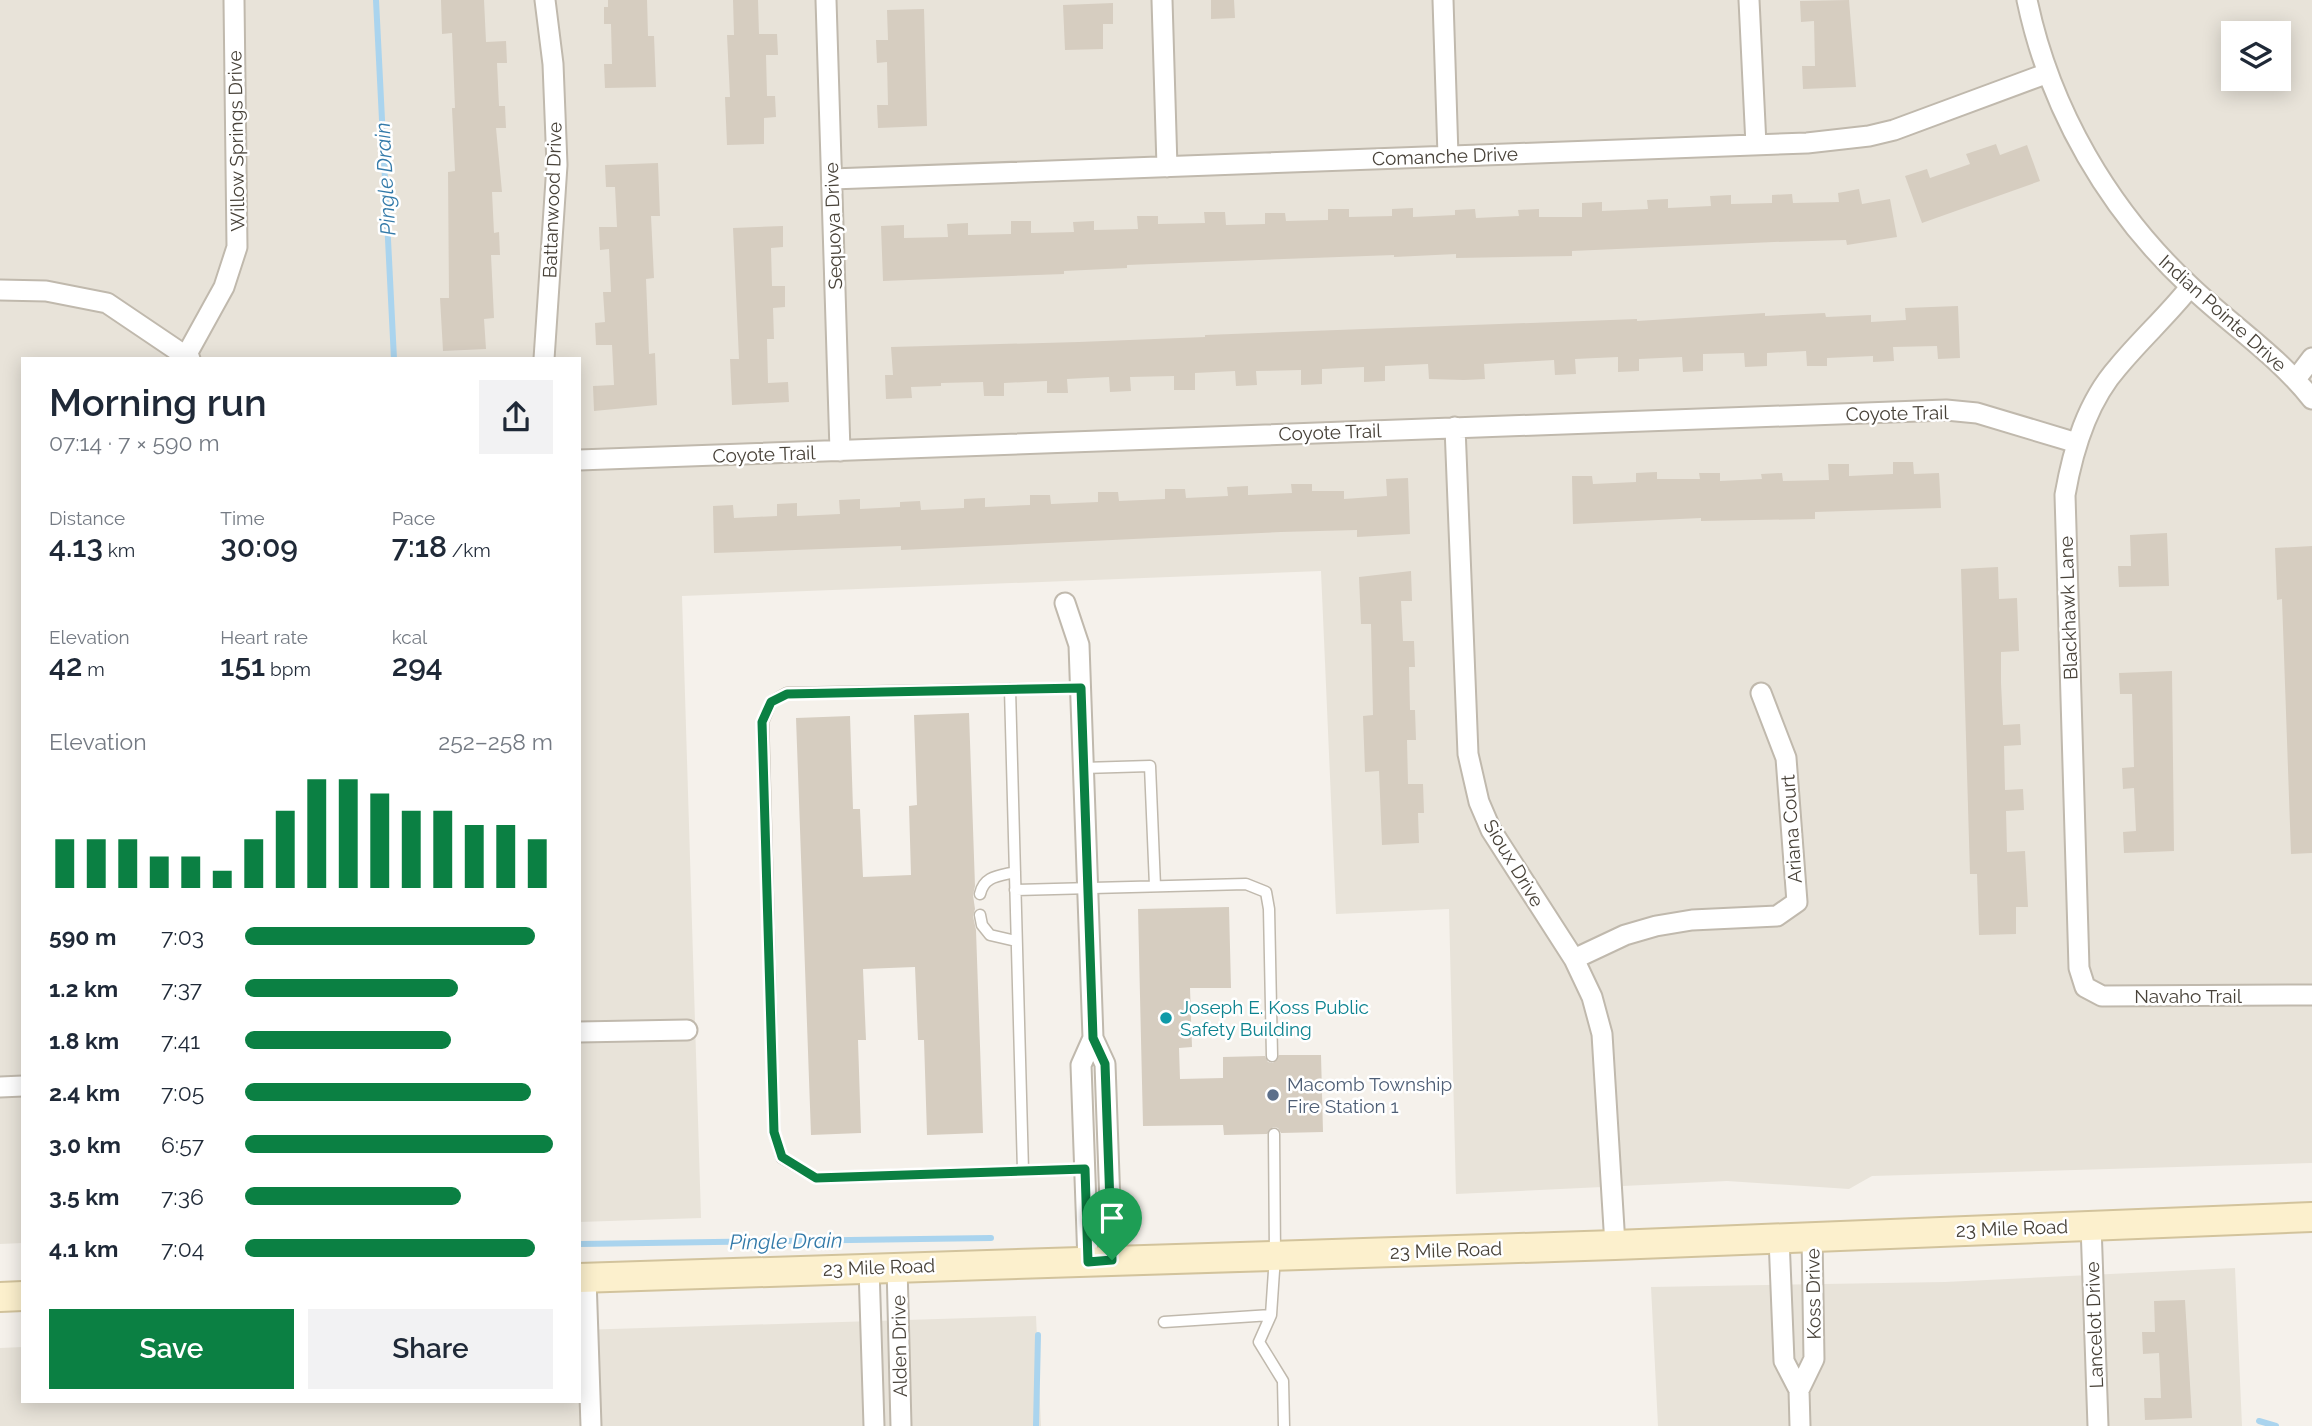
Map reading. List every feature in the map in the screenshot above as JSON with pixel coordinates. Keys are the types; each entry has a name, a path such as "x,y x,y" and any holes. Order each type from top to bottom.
{"main road":[{"name":"23 Mile Road","path":"583,1278 1615,1245 2312,1217"},
{"path":"0,1297 21,1296"}],"street":[{"name":"Willow Springs Drive","path":"188,357 224,287 237,247 234,0"},
{"name":"Battanwood Drive","path":"544,357 557,164 553,64 545,0"},
{"name":"Sequoya Drive","path":"826,0 840,451"},
{"path":"1162,0 1167,167"},
{"path":"1443,0 1448,156"},
{"path":"1749,0 1756,145"},
{"name":"Indian Pointe Drive","path":"2027,0 2048,73 2084,152 2109,193 2146,240 2190,287 2296,379 2312,399"},
{"name":"Comanche Drive","path":"832,179 1807,143 1869,136 1918,121 2048,73"},
{"name":"Blackhawk Lane","path":"2079,968 2065,495 2077,443 2091,408 2117,368 2190,287"},
{"path":"0,290 46,291 107,303 188,357"},
{"path":"2296,379 2312,358"},
{"name":"Coyote Trail","path":"581,460 1946,410 1977,413 2077,443"},
{"name":"Sioux Drive","path":"1455,427 1468,754 1473,780 1491,830 1574,959 1592,997 1602,1034 1615,1245"},
{"path":"1065,604 1079,646 1093,1038 1105,1064 1108,1157 1100,1261"},
{"name":"Ariana Court","path":"1574,959 1625,934 1656,926 1692,920 1777,916 1797,902 1786,758 1761,693"},
{"name":"Navaho Trail","path":"2079,968 2085,987 2102,996 2312,995"},
{"path":"581,1032 687,1030"},
{"path":"1093,1038 1081,1065 1084,1163 1100,1261"},
{"path":"0,1087 21,1086"},
{"name":"Lancelot Drive","path":"2091,1225 2098,1426"},
{"name":"Koss Drive","path":"1799,1390 1814,1359 1812,1236"},
{"name":"Koss Drive","path":"1779,1238 1784,1361 1799,1390 1800,1426"},
{"name":"Alden Drive","path":"897,1266 901,1426"},
{"name":"Alden Drive","path":"869,1268 874,1426"},
{"path":"583,1278 590,1426"}],"lane":[{"path":"1081,688 787,694 771,702 762,722 774,1132 782,1157 816,1178 1023,1171 1108,1157"},
{"path":"1010,689 1023,1171"},
{"path":"1083,768 1150,766 1156,886"},
{"path":"980,894 982,886 992,877 1015,872"},
{"path":"1015,890 1246,884 1266,892 1269,909 1272,1056"},
{"path":"980,915 982,925 990,935 1016,941"},
{"path":"1274,1134 1275,1256 1271,1315 1259,1342 1283,1381 1284,1426"},
{"path":"1164,1322 1271,1315"}],"shaded area":[{"path":"0,0 2312,0 2312,1163 1872,1176 1849,1189 1727,1181 1456,1194 1449,909 1336,914 1321,571 682,596 701,1218 581,1222 581,357 21,357 21,1243 0,1244"},
{"path":"2235,1268 2242,1426 1658,1426 1651,1287 1945,1282"},
{"path":"1036,1316 1041,1426 0,1426 0,1348 21,1347 21,1403 581,1403 581,1330"}],"building":[{"path":"441,0 484,0 486,42 506,41 507,63 497,63 499,106 505,106 506,128 496,128 502,192 492,192 494,233 499,232 500,255 491,255 494,318 484,319 486,349 443,351 440,298 449,298 448,172 455,171 452,108 455,108 452,33 442,34"},
{"path":"608,0 647,0 648,36 654,36 656,87 605,88 604,64 612,64 611,24 604,24 604,7 608,7"},
{"path":"733,0 758,0 759,34 777,34 778,55 766,55 767,96 775,96 776,117 764,118 764,144 727,145 725,97 730,97 727,35 734,35"},
{"path":"1211,0 1234,0 1235,18 1211,19"},
{"path":"1849,0 1856,87 1803,89 1802,66 1815,66 1814,21 1801,22 1800,1"},
{"path":"1113,3 1113,24 1103,24 1103,49 1065,50 1063,5"},
{"path":"924,9 927,126 878,128 877,105 888,105 887,62 877,63 876,40 888,40 887,10"},
{"path":"1996,144 2000,155 2027,145 2040,181 1922,223 1905,176 1927,169 1930,178 1970,164 1966,154"},
{"path":"658,163 660,216 651,216 654,278 646,279 649,354 655,353 657,405 594,411 593,386 614,385 612,345 596,345 595,323 605,322 603,292 611,292 609,249 600,250 599,227 617,227 615,187 606,187 605,165"},
{"path":"1859,189 1862,204 1890,199 1897,237 1847,245 1846,240 1572,251 1572,256 1456,258 1456,254 1394,255 1206,262 1127,265 1127,268 1064,271 1064,274 883,281 881,226 904,225 904,238 948,237 947,224 968,223 968,235 1011,234 1011,221 1031,221 1031,233 1074,232 1073,222 1094,221 1094,230 1138,229 1137,216 1158,216 1158,224 1205,223 1204,212 1225,212 1226,225 1265,224 1265,213 1285,213 1286,221 1328,220 1328,209 1349,209 1349,217 1392,216 1392,209 1413,208 1413,217 1455,215 1455,210 1475,209 1476,218 1519,216 1518,210 1539,209 1539,217 1582,217 1582,203 1602,202 1602,211 1648,209 1647,200 1668,199 1668,208 1711,206 1710,196 1731,195 1731,204 1772,203 1772,195 1792,194 1793,203 1839,202 1838,193"},
{"path":"783,226 783,247 771,248 772,286 785,286 785,307 773,308 774,339 767,339 768,383 788,382 789,402 732,405 730,359 739,359 733,228"},
{"path":"1958,306 1960,358 1938,359 1937,346 1893,347 1894,361 1873,362 1873,356 1827,358 1827,366 1807,366 1806,351 1767,353 1767,366 1745,367 1744,353 1703,354 1703,371 1683,372 1682,357 1639,359 1639,371 1618,372 1618,357 1575,359 1576,374 1555,375 1554,360 1484,364 1485,379 1464,380 1429,379 1428,364 1385,366 1385,381 1364,382 1364,367 1322,369 1322,384 1301,385 1301,370 1256,371 1257,385 1236,386 1235,371 1195,373 1195,390 1174,390 1174,376 1130,377 1131,391 1110,392 1109,377 1067,379 1068,393 1047,393 1047,381 1004,383 1004,396 984,396 983,382 941,383 941,386 911,387 912,398 886,399 885,375 893,375 891,347 1637,321 1765,313 1765,316 1825,313 1826,317 1871,315 1871,322 1906,320 1905,308"},
{"path":"1893,462 1913,462 1914,474 1939,473 1941,508 1815,512 1815,519 1701,521 1701,518 1573,524 1572,476 1592,476 1593,484 1636,482 1636,473 1657,472 1657,479 1700,479 1699,473 1720,473 1720,481 1762,479 1761,474 1782,473 1783,481 1829,480 1828,464 1849,464 1849,476 1893,474"},
{"path":"1408,478 1410,534 1357,537 1357,530 1281,532 901,550 901,546 714,553 713,506 733,505 734,518 777,516 777,504 797,503 797,516 840,514 839,500 860,499 860,509 900,507 900,502 920,501 921,510 964,508 964,499 985,498 985,507 1030,505 1030,495 1050,495 1051,504 1098,502 1098,492 1118,492 1119,501 1165,499 1165,489 1185,489 1186,498 1228,496 1227,487 1248,486 1248,495 1292,493 1291,484 1312,484 1312,491 1344,491 1344,499 1387,496 1386,479"},
{"path":"2167,533 2169,586 2119,587 2118,566 2131,566 2130,535"},
{"path":"2312,546 2312,853 2291,854 2282,599 2277,600 2275,548"},
{"path":"1998,567 1999,599 2017,598 2019,651 2001,652 2001,683 2003,725 2020,724 2021,745 2004,746 2005,790 2023,789 2024,810 2006,811 2007,852 2025,851 2028,907 2016,907 2016,934 1979,935 1977,874 1970,874 1961,569"},
{"path":"1411,571 1412,601 1401,601 1403,641 1414,641 1415,667 1409,667 1410,710 1415,710 1416,740 1407,740 1408,784 1423,784 1424,813 1418,813 1419,843 1382,845 1379,771 1365,772 1363,716 1373,715 1371,624 1361,624 1359,577"},
{"path":"2172,671 2174,851 2124,853 2123,832 2136,831 2134,788 2123,789 2122,768 2134,767 2132,694 2120,694 2119,673"},
{"path":"969,713 975,886 973,916 976,930 983,1133 927,1135 924,1040 918,1040 915,967 863,969 866,1040 858,1040 861,1133 811,1135 796,718 850,716 853,809 860,809 863,877 911,875 909,806 917,805 914,715"},
{"name":"Joseph E. Koss Public Safety Building","path":"1229,907 1231,988 1190,988 1192,1047 1179,1048 1180,1079 1223,1078 1223,1057 1265,1056 1268,1062 1273,1063 1279,1055 1321,1055 1323,1132 1281,1133 1278,1128 1273,1127 1267,1134 1224,1135 1223,1125 1143,1126 1138,909"},
{"path":"2185,1300 2192,1418 2145,1420 2144,1398 2161,1398 2159,1353 2143,1354 2142,1332 2155,1332 2154,1301"}],"waterway":[{"name":"Pingle Drain","path":"376,0 394,357"},
{"name":"Pingle Drain","path":"581,1244 991,1238"},
{"name":"Pingle Drain","path":"1036,1426 1038,1335"},
{"path":"2259,1421 2276,1426"}],"place":[{"name":"Joseph E. Koss Public Safety Building","path":"1166,1018"},
{"name":"Macomb Township Fire Station 1","path":"1273,1095"}],"route":[{"path":"1081,688 1093,1038 1105,1064 1112,1260 1088,1262 1085,1169 816,1178 782,1157 774,1132 762,722 771,702 787,694 1081,688"}]}
